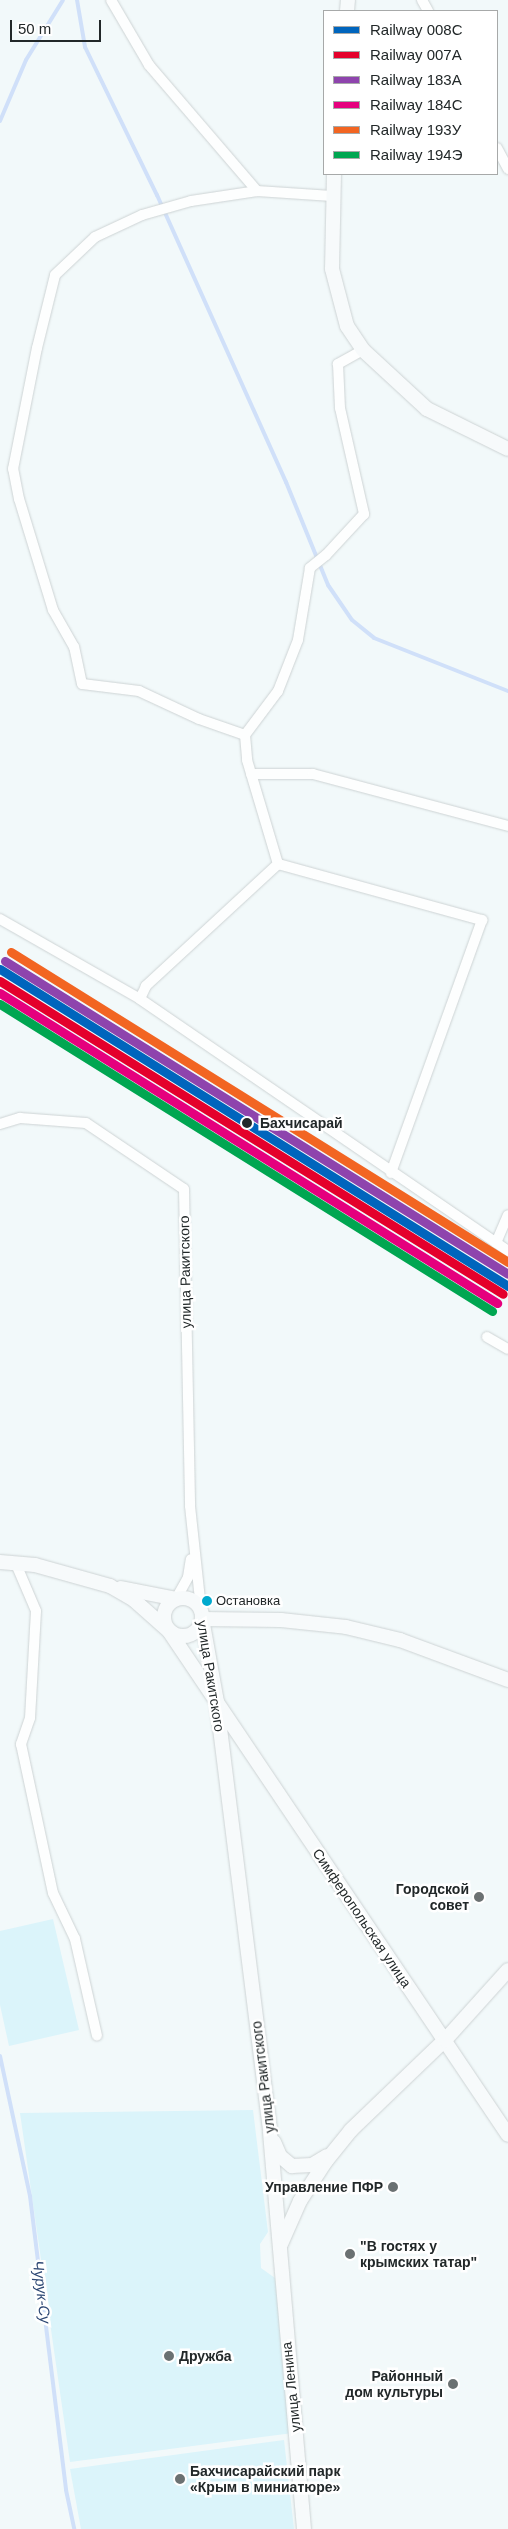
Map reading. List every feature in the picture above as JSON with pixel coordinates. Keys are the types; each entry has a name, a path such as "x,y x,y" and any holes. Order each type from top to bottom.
{"main road":[{"path":"334,175 332,269 347,326 364,350 427,409 508,449"},
{"path":"0,1562 35,1566 110,1586 195,1602 202,1618"},
{"name":"Симферопольская улица","path":"110,1586 134,1600 169,1631 508,2135"},
{"path":"176,1599 164,1613 169,1631 180,1636 192,1634 202,1618"},
{"path":"202,1618 282,1620 346,1627 400,1640 508,1680"},
{"name":"улица Ракитского","path":"202,1618 217,1702 270,2130 281,2245"},
{"path":"281,2245 300,2201 334,2151 365,2116 445,2040 508,1970"},
{"path":"270,2130 280,2156 292,2166 312,2165 334,2151"},
{"name":"улица Ленина","path":"281,2245 286,2334 304,2529"}],"street":[{"path":"110,0 149,65 257,190"},
{"path":"498,150 508,169"},
{"path":"245,735 199,719 138,691 82,684 74,648 53,610 19,499 14,469 37,348 55,275 95,237 142,215 191,201 257,190 332,196"},
{"path":"278,864 251,774 245,735 278,691 298,640 310,568 326,555 364,514 340,408 338,364 364,350"},
{"path":"251,774 313,774 508,826"},
{"path":"140,1000 146,986 278,864"},
{"path":"278,864 482,920 391,1172"},
{"path":"0,919 140,1000 336,1130 391,1172 508,1251"},
{"name":"улица Ракитского","path":"0,1124 20,1118 86,1123 184,1189 193,1548 202,1618"},
{"path":"496,1243 508,1215"},
{"path":"487,1337 508,1349"},
{"path":"176,1599 188,1577 193,1548"},
{"path":"16,1564 36,1611 30,1718 21,1744 54,1893 75,1939 97,2036"}],"shaded area":[{"path":"53,1919 79,2030 9,2046 0,2005 0,1931"},
{"name":"Дружба","path":"253,2110 268,2232 260,2244 261,2268 275,2278 293,2433 70,2462 20,2113"},
{"name":"Бахчисарайский парк «Крым в миниатюре»","path":"284,2440 294,2529 81,2529 70,2469"}],"waterway":[{"name":"Чурук-Су","path":"0,121 26,60 63,0"},
{"path":"77,0 85,47 157,195 286,482 328,585 352,620 374,638 508,691"},
{"name":"Чурук-Су","path":"0,2056 30,2196 66,2490 74,2529"}],"rail line":[{"name":"193У","path":"11,952 508,1262"},
{"name":"183А","path":"5,961 508,1274"},
{"name":"008С","path":"0,969 508,1286"},
{"name":"007А","path":"0,981 503,1294"},
{"name":"184С","path":"0,993 497,1303"},
{"name":"194Э","path":"0,1004 492,1311"}],"place":[{"name":"Бахчисарай","path":"247,1123"},
{"name":"Остановка","path":"207,1601"},
{"name":"Городской совет","path":"479,1897"},
{"name":"Управление ПФР","path":"393,2187"},
{"name":"\"В гостях у крымских татар\"","path":"350,2254"},
{"name":"Дружба","path":"169,2356"},
{"name":"Районный дом культуры","path":"453,2384"},
{"name":"Бахчисарайский парк «Крым в миниатюре»","path":"180,2479"}]}
